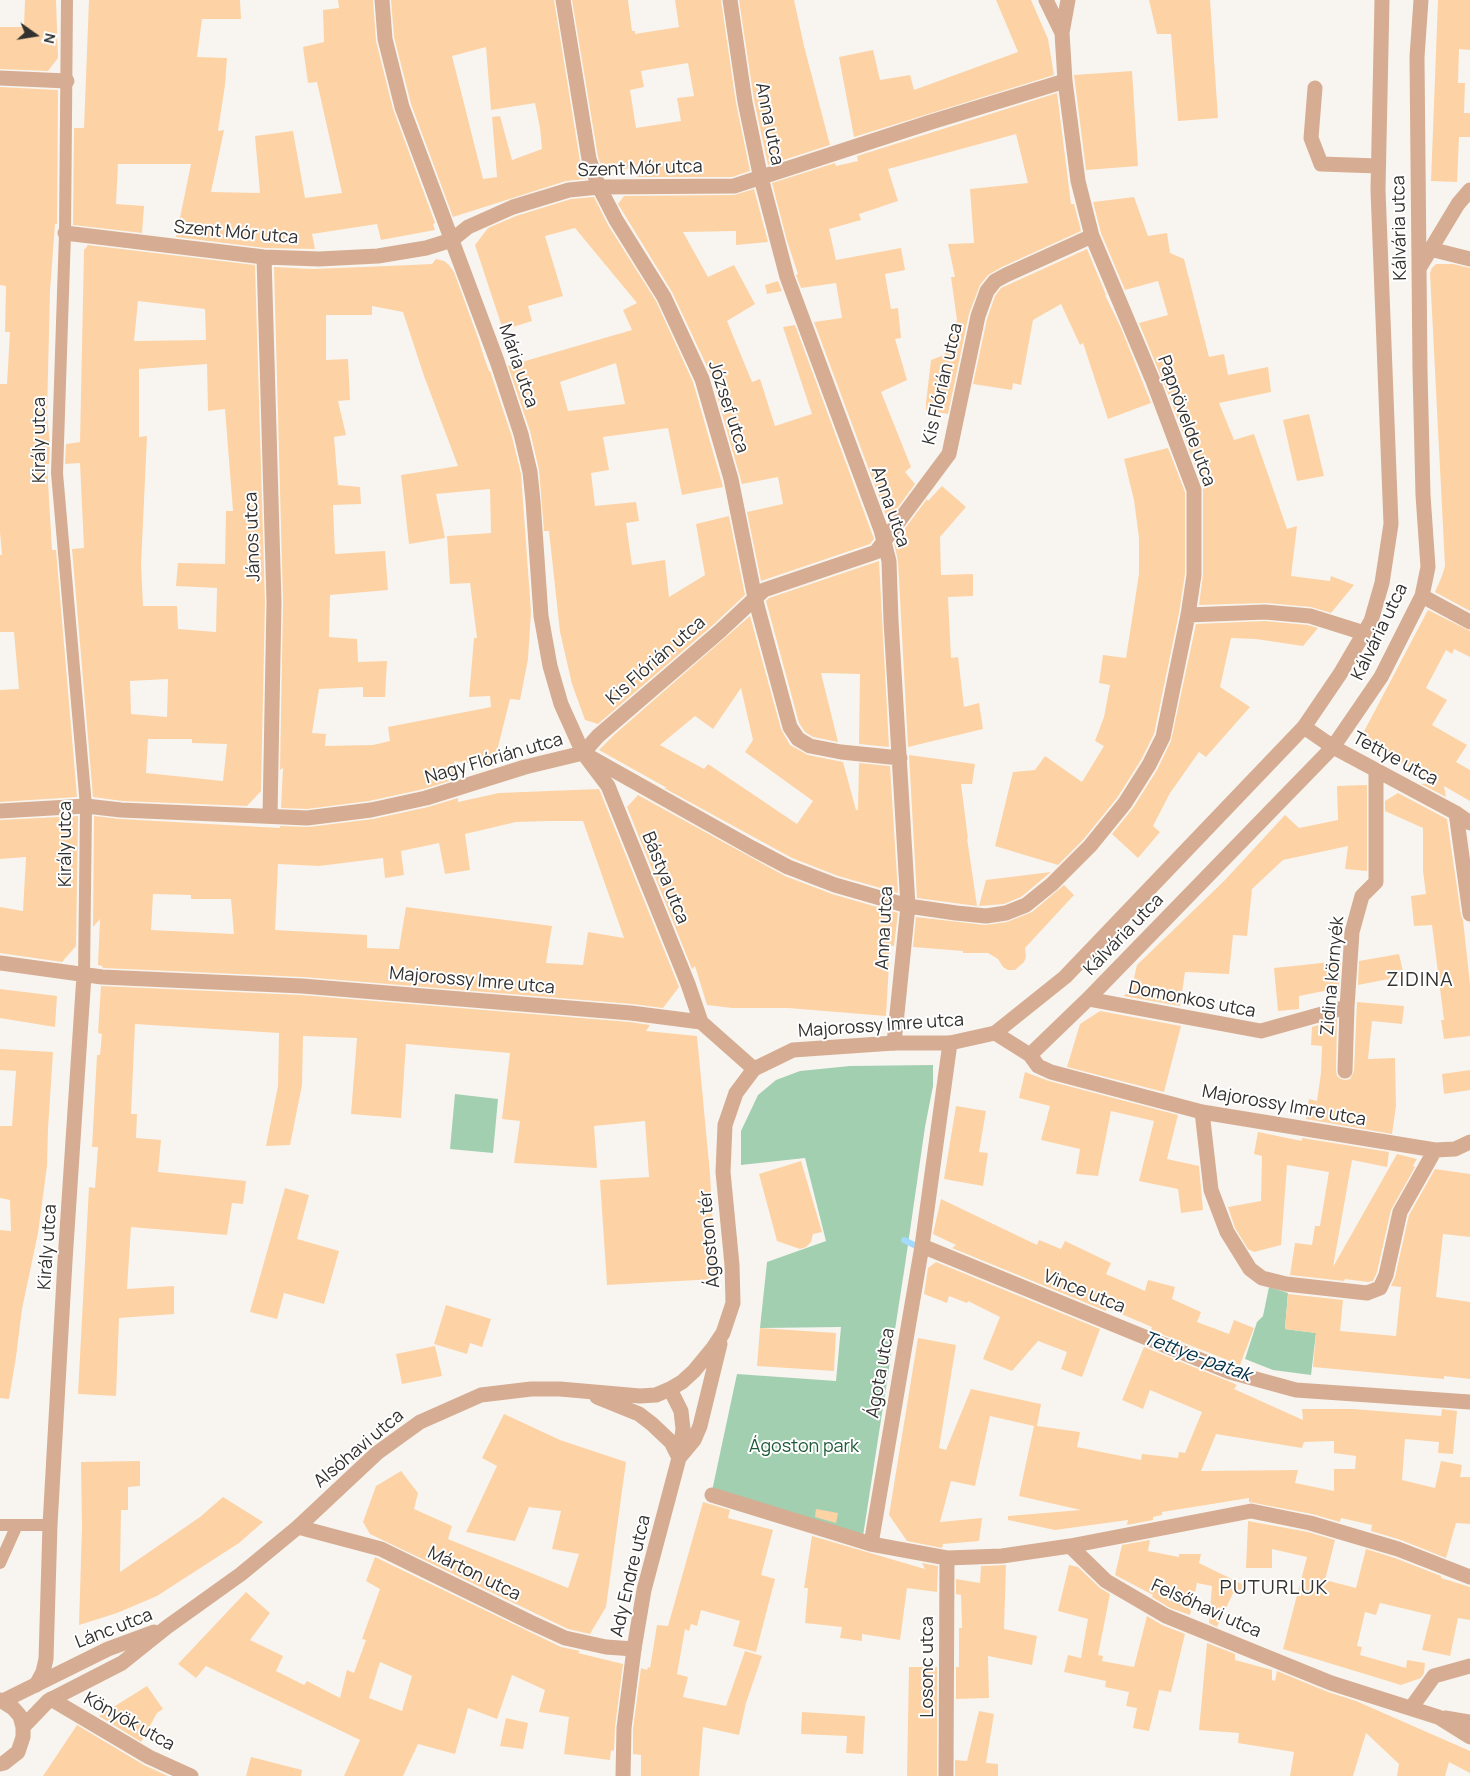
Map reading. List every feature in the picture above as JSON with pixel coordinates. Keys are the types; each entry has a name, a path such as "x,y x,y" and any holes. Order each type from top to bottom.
{"street":[{"name":"Király utca","path":"36,1685 43,1672 46,1659 50,1525 84,975 86,806 56,473 65,234 67,0"},
{"name":"Mária utca","path":"382,0 385,39 402,107 498,361 521,434 530,472 541,616 549,664 561,704 583,753"},
{"name":"József utca","path":"563,0 589,159 599,187 616,220 664,297 702,379 731,479 755,598 790,727 798,739 810,746 842,752 900,758"},
{"name":"Anna utca","path":"730,0 745,102 761,179 787,277 884,541 889,561 908,906 894,1043"},
{"path":"1046,0 1062,34"},
{"name":"Papnövelde utca","path":"908,906 986,916 1006,913 1026,905 1052,884 1090,846 1124,803 1149,765 1163,737 1188,615 1194,576 1194,490 1153,381 1092,236 1078,182 1065,81 1062,34 1068,0"},
{"name":"Kálvária utca","path":"995,1033 1066,977 1304,727 1340,674 1370,621 1382,583 1391,524 1378,210 1382,0"},
{"name":"Kálvária utca","path":"1030,1055 1088,999 1333,747 1381,677 1422,596 1428,567 1423,495 1417,57 1421,0"},
{"path":"0,78 67,81"},
{"name":"Szent Mór utca","path":"65,234 264,257 319,259 378,256 426,248 452,240 468,227 513,207 569,190 599,187 734,186 1065,81"},
{"path":"1315,88 1311,138 1321,164 1378,166"},
{"path":"1420,267 1458,204 1470,190"},
{"name":"Kis Flórián utca","path":"583,753 598,736 719,632 764,590 876,552 949,454 978,316 987,292 996,281 1006,275 1092,236"},
{"path":"1430,249 1470,259"},
{"name":"János utca","path":"264,257 274,602 270,816"},
{"path":"1422,596 1470,622"},
{"path":"1188,615 1265,612 1310,616 1364,633"},
{"name":"Tettye utca","path":"1304,727 1333,747 1456,813 1470,823"},
{"name":"Nagy Flórián utca","path":"0,811 86,806 121,810 307,818 371,810 426,798 525,767 583,753 788,867 835,885 908,906"},
{"name":"Bástya utca","path":"583,753 609,789 688,984 701,1022"},
{"name":"Zidina környék","path":"1344,1071 1352,932 1362,896 1376,882 1376,771"},
{"path":"1456,813 1470,914"},
{"name":"Majorossy Imre utca","path":"0,963 84,975 302,986 631,1013 701,1022"},
{"name":"Domonkos utca","path":"1088,999 1261,1032 1347,1007"},
{"path":"701,1022 754,1069"},
{"name":"Majorossy Imre utca","path":"754,1069 793,1050 894,1043 950,1043 995,1033 1030,1055 1038,1066 1051,1072 1202,1112 1435,1150 1455,1149 1470,1142"},
{"name":"Ágota utca","path":"871,1544 922,1246 950,1043"},
{"name":"Ágoston tér","path":"670,1389 694,1371 723,1333 733,1303 723,1172 725,1125 736,1093 754,1069"},
{"path":"1202,1112 1211,1190 1226,1232 1250,1269 1262,1278 1286,1284 1367,1293 1380,1288 1386,1275 1400,1212 1435,1150"},
{"name":"Vince utca","path":"922,1246 1230,1372 1296,1390 1470,1402"},
{"path":"584,1392 638,1414 662,1432 671,1442 679,1458 694,1440 700,1426 723,1333"},
{"name":"Alsóhavi utca","path":"167,1628 241,1574 298,1527 377,1453 420,1422 481,1395 517,1390 550,1389 646,1396 656,1395 670,1389"},
{"name":"Ady Endre utca","path":"622,1776 624,1728 644,1590 679,1458 683,1421 681,1411 670,1389"},
{"path":"712,1495 871,1544 947,1558 1002,1556 1070,1546 1251,1511 1310,1523 1398,1549 1470,1577"},
{"path":"0,1524 50,1525"},
{"path":"0,1563 17,1525"},
{"name":"Márton utca","path":"298,1527 381,1549 565,1638 606,1647 634,1649"},
{"name":"Felsőhavi utca","path":"1070,1546 1106,1581 1166,1616 1331,1683 1438,1717 1470,1737"},
{"name":"Losonc utca","path":"946,1776 947,1558"},
{"name":"Lánc utca","path":"2,1700 108,1649 167,1628"},
{"name":"Lánc utca","path":"23,1727 51,1699 122,1663 167,1628"},
{"path":"1410,1708 1434,1676 1470,1666"},
{"name":"Könyök utca","path":"51,1699 149,1757 191,1776"},
{"name":"Lánc utca","path":"2,1700 14,1708 20,1716 23,1727"},
{"path":"1438,1717 1470,1722"},
{"path":"7,1776 6,1761 21,1746 23,1727"}],"green space":[{"name":"Ágoston park","path":"933,1065 933,1086 925,1127 863,1536 712,1491 737,1374 836,1381 841,1327 760,1328 767,1262 826,1241 805,1158 741,1165 741,1131 758,1095 776,1080 800,1071 850,1066"},
{"path":"455,1094 498,1099 493,1153 450,1149"},
{"path":"1269,1287 1288,1293 1285,1329 1316,1333 1311,1375 1273,1370 1245,1359 1257,1322 1263,1316"}],"building":[{"path":"25,0 56,0 58,58 48,71 0,69 0,27 24,27"},
{"path":"89,0 240,0 241,19 202,19 197,57 227,58 218,131 224,130 211,192 260,193 255,136 293,131 305,198 342,193 317,82 308,83 303,47 324,42 323,10 339,8 338,0 373,0 376,41 393,109 435,223 433,224 435,230 381,240 377,224 312,234 315,249 265,248 176,237 191,164 118,164 116,204 144,206 142,233 73,225 74,128 84,128"},
{"path":"391,0 554,0 580,161 586,179 566,181 453,217 411,104 394,37","holes":["486,47 491,110 535,103 542,149 512,160 500,116 492,117 497,177 483,179 452,56"]},
{"path":"572,0 628,0 632,31 635,31 635,34 679,27 675,0 721,0 736,103 750,171 732,177 637,177 645,167 603,171 598,157","holes":["688,63 694,96 677,98 681,121 636,128 630,90 644,87 641,71"]},
{"path":"739,0 794,0 830,145 768,165 754,100"},
{"path":"996,0 1031,0 1048,39 1054,75 854,137 839,57 873,50 880,80 910,75 914,90 1018,52"},
{"path":"1149,0 1210,0 1218,118 1178,121 1171,34 1157,34"},
{"path":"1438,0 1470,0 1470,50 1459,49 1458,83 1465,83 1464,113 1470,113 1470,137 1459,137 1457,182 1431,181"},
{"path":"1132,71 1138,166 1086,170 1074,75"},
{"path":"0,87 58,90 57,224 55,224 50,291 47,414 50,445 49,464 47,464 52,550 56,550 77,797 0,802 0,690 19,689 14,632 0,632 0,555 2,555 0,532 0,384 7,384 10,332 5,332 6,286 0,285"},
{"path":"1057,93 1071,204 1074,204 1081,231 1002,267 988,275 980,285 969,314 948,414 926,410 926,403 931,360 944,355 957,320 951,277 955,277 948,244 974,243 970,189 1028,183 1016,134 888,169 898,201 859,214 861,220 829,229 836,260 901,248 905,270 885,274 891,309 898,308 901,338 895,339 907,380 881,392 911,467 905,472 915,484 888,521 814,322 842,318 836,283 801,288 772,183 835,163 836,166 858,161 857,156"},
{"path":"754,189 768,242 736,245 736,231 683,232 708,277 734,265 755,304 727,321 752,382 760,379 775,426 812,414 783,327 795,325 874,539 870,544 761,581 747,512 783,504 778,477 742,484 711,375 672,292 618,204 624,196 734,195"},
{"path":"594,197 608,225 656,301 693,382 723,487 682,495 668,428 603,437 609,470 591,473 595,506 636,502 639,521 626,523 632,565 665,560 669,597 705,575 696,524 729,516 745,595 598,724 585,720 572,684 560,632 549,531 544,531 539,470 530,431 508,366 632,330 623,310 637,303 575,228 545,236 563,296 528,306 532,321 503,330 475,245 488,228 516,216 571,199","holes":["616,363 625,404 568,411 560,382"]},
{"path":"1134,197 1148,236 1167,233 1170,253 1184,259 1209,357 1224,354 1228,375 1268,367 1271,392 1219,403 1234,440 1254,434 1287,529 1297,526 1291,576 1330,581 1331,576 1354,585 1331,613 1311,607 1266,603 1199,605 1203,575 1203,487 1139,323 1168,315 1158,281 1125,290 1101,233 1093,202"},
{"path":"88,245 255,265 265,602 261,791 247,806 122,801 93,797 72,549 84,548 80,463 65,464 66,444 80,442 84,250","holes":["138,301 205,309 206,340 134,341","207,364 208,411 225,409 233,511 226,511 225,564 178,563 176,586 217,588 216,632 178,629 177,606 143,606 141,565 147,436 139,437 139,369","168,679 167,717 131,714 130,681","148,739 192,739 192,743 227,744 223,781 146,773"]},
{"path":"1087,249 1151,403 1108,419 1083,343 1080,345 1061,304 1033,320 1021,385 1013,383 1012,390 973,384 987,319 995,296 1001,288"},
{"path":"436,259 444,261 454,272 512,437 521,474 531,612 528,659 520,700 510,699 493,767 454,761 456,779 424,789 369,801 307,809 281,808 283,768 280,770 283,602 274,267 312,269 432,264","holes":["372,306 403,312 424,376 458,466 401,475 409,544 445,538 436,494 490,489 491,533 447,536 450,584 470,583 477,638 474,638 469,697 490,696 491,707 388,727 390,741 373,745 325,746 326,734 312,733 319,689 363,687 363,697 385,697 387,661 358,662 357,639 329,637 330,595 388,590 385,551 335,554 333,505 361,504 360,487 338,485 334,437 346,435 338,401 350,400 348,359 326,360 326,315 372,315"]},
{"path":"1436,264 1453,264 1470,268 1470,611 1435,592 1445,566 1430,273"},
{"path":"778,281 782,291 767,294 765,285"},
{"path":"1309,414 1324,476 1297,481 1283,420"},
{"path":"1168,448 1185,492 1185,574 1179,613 1154,734 1141,760 1117,798 1083,840 1058,865 995,846 1013,772 1035,770 1045,756 1082,782 1104,746 1095,741 1104,717 1110,685 1099,683 1103,655 1126,658 1139,574 1139,538 1134,500 1124,459"},
{"path":"942,486 966,507 940,537 941,575 973,574 973,596 948,597 951,658 958,657 964,707 979,703 983,729 908,747 898,561 894,543 927,499 928,501"},
{"path":"879,561 889,747 859,744 860,674 821,673 838,742 813,737 805,732 799,723 766,601 769,598"},
{"path":"1428,610 1470,631 1470,657 1454,649 1452,654 1446,650 1426,688 1447,700 1432,725 1467,745 1456,762 1470,770 1470,801 1444,786 1446,797 1421,784 1438,783 1360,739"},
{"path":"750,616 781,729 790,745 808,755 843,762 856,810 858,810 859,763 890,766 898,893 838,876 792,858 664,788 667,788 599,750","holes":["741,688 753,740 745,752 813,801 797,824 708,764 704,769 660,745 695,716 713,729"]},
{"path":"1265,621 1308,625 1318,628 1303,646 1256,639 1231,638 1220,687 1250,707 1206,757 1199,752 1170,793 1153,826 1160,832 1138,858 1112,834 1133,808 1157,770 1171,741 1196,624"},
{"path":"909,755 975,764 972,784 961,784 977,906 917,898"},
{"path":"1367,785 1367,871 1345,869 1348,846 1283,860 1252,889 1247,936 1233,935 1229,974 1185,972 1180,1006 1123,996 1131,991 1137,965 1225,880 1285,815 1299,828 1338,820 1337,786"},
{"path":"599,789 679,987 663,1008 303,977 103,968 98,965 100,919 93,927 94,816 280,828 280,826 308,827 373,819 428,807 458,798 458,802 499,793","holes":["583,821 624,938 588,932 583,965 546,963 552,926 406,907 399,949 367,948 367,935 275,930 278,864 319,866 383,858 385,878 404,875 401,851 439,843 445,874 470,870 465,834 516,822","153,894 191,895 191,899 231,899 234,934 151,930"]},
{"path":"1398,793 1447,819 1463,920 1470,984 1470,1036 1444,1039 1441,1020 1444,1020 1432,925 1414,926 1411,896 1426,894 1423,871 1423,828 1385,811 1385,801"},
{"path":"638,795 785,876 832,894 898,913 894,946 890,946 886,1016 788,1008 732,1008 707,1005 695,966 692,969 627,807"},
{"path":"78,816 76,946 62,962 0,953 0,907 23,911 26,857 0,859 0,820"},
{"path":"1051,872 1021,897 1004,904 979,906 986,880"},
{"path":"1064,885 1074,895 1025,948 1026,957 1024,962 1015,970 1008,970 1003,967 998,959 988,953 963,953 963,951 913,947 916,917 985,925 1007,922 1032,912"},
{"path":"1399,954 1404,976 1358,985 1359,961"},
{"path":"1341,961 1339,988 1299,996 1299,1009 1278,1011 1274,968"},
{"path":"101,986 301,995 630,1022 650,1025 646,1031 697,1036 710,1174 716,1279 607,1285 600,1180 649,1177 645,1121 594,1126 597,1168 514,1163 520,1121 502,1119 510,1053 406,1044 401,1118 351,1114 357,1038 303,1036 302,1085 290,1145 266,1146 278,1086 279,1033 135,1024 131,1114 137,1114 136,1138 161,1140 158,1172 246,1181 243,1204 232,1203 227,1235 131,1227 127,1289 174,1286 174,1314 119,1318 116,1396 78,1394 89,1187 95,1188 98,1147 92,1147 97,1055 100,1055 102,1034 98,1033"},
{"path":"0,989 57,996 55,1027 0,1018"},
{"path":"1357,1002 1404,1006 1402,1024 1372,1021 1368,1059 1395,1058 1396,1106 1392,1134 1306,1119 1309,1099 1317,1101 1321,1073 1322,1046 1311,1045 1312,1027 1337,1019 1337,1076 1345,1080 1350,1079 1354,1071"},
{"path":"1100,1011 1181,1026 1164,1092 1067,1067 1080,1024"},
{"path":"0,1049 53,1052 47,1166 38,1233 22,1309 9,1399 0,1398 0,1230 11,1231 10,1200 0,1198 0,1126 12,1126 16,1071 0,1070"},
{"path":"1470,1070 1470,1090 1444,1094 1442,1074"},
{"path":"1025,1072 1049,1081 1178,1115 1167,1159 1199,1166 1203,1210 1181,1213 1178,1189 1139,1181 1154,1121 1111,1111 1098,1176 1076,1174 1080,1149 1041,1140 1050,1106 1019,1098"},
{"path":"956,1106 986,1111 979,1152 988,1153 983,1186 944,1179"},
{"path":"1258,1132 1302,1141 1302,1138 1389,1152 1387,1167 1352,1160 1333,1267 1397,1154 1417,1159 1413,1166 1415,1167 1391,1210 1377,1272 1373,1281 1345,1279 1344,1281 1290,1275 1295,1243 1312,1245 1315,1226 1320,1226 1329,1172 1287,1165 1281,1245 1254,1252 1248,1249 1235,1228 1228,1207 1261,1201 1262,1156 1254,1154"},
{"path":"801,1161 822,1232 813,1234 811,1242 806,1247 800,1249 777,1241 759,1174"},
{"path":"1435,1169 1470,1174 1470,1237 1443,1234 1436,1297 1470,1302 1470,1379 1444,1376 1444,1379 1313,1367 1316,1333 1285,1329 1288,1294 1343,1300 1340,1331 1396,1336 1401,1287 1391,1286 1395,1277 1409,1215"},
{"path":"285,1188 309,1195 297,1239 339,1251 324,1304 284,1293 277,1319 250,1312"},
{"path":"941,1199 1037,1245 1039,1240 1061,1249 1065,1241 1111,1263 1106,1274 1145,1291 1148,1280 1175,1287 1172,1299 1201,1312 1197,1322 1229,1334 1234,1320 1254,1328 1240,1365 1151,1330 1152,1327 1107,1308 1106,1311 952,1248 956,1245 933,1234"},
{"path":"936,1262 1100,1329 1082,1377 1061,1369 1067,1352 1038,1341 1012,1371 983,1359 1000,1317 968,1301 967,1303 949,1296 947,1303 924,1294 928,1268"},
{"path":"446,1305 491,1319 482,1347 470,1343 467,1354 434,1344"},
{"path":"760,1328 836,1333 834,1371 757,1366"},
{"path":"918,1338 956,1345 939,1448 946,1450 971,1389 1041,1404 1037,1426 1080,1432 1077,1447 1141,1460 1142,1454 1178,1458 1179,1452 1185,1453 1202,1412 1150,1390 1143,1409 1122,1400 1144,1347 1233,1383 1237,1385 1234,1389 1303,1420 1302,1409 1353,1409 1441,1416 1442,1409 1457,1411 1453,1454 1438,1453 1439,1442 1405,1439 1402,1480 1435,1488 1441,1461 1462,1465 1460,1477 1470,1477 1470,1524 1456,1523 1446,1558 1401,1540 1371,1531 1372,1525 1341,1518 1340,1522 1312,1514 1249,1502 1249,1498 1162,1512 1162,1515 1153,1517 1153,1520 1127,1525 1128,1520 1055,1530 1008,1520 1008,1516 1081,1510 1019,1496 1034,1426 990,1416 975,1486 951,1481 940,1522 982,1518 979,1541 943,1544 942,1548 907,1541 889,1515","holes":["1216,1434 1302,1448 1304,1442 1334,1441 1334,1453 1356,1456 1355,1469 1334,1469 1334,1491 1295,1483 1298,1470 1201,1471"]},
{"path":"435,1346 442,1376 402,1384 396,1354"},
{"path":"504,1414 560,1440 626,1462 606,1607 590,1634 568,1629 370,1534 363,1522 376,1486 401,1471 418,1493 414,1509 452,1526 448,1539 568,1588 579,1554 552,1549 561,1511 529,1507 515,1541 466,1532 497,1466 482,1458"},
{"path":"140,1461 140,1486 128,1487 128,1510 121,1510 120,1572 200,1517 223,1497 263,1522 239,1543 157,1596 117,1613 79,1625 82,1527 81,1462"},
{"path":"703,1502 730,1510 728,1518 773,1530 761,1575 775,1579 756,1652 733,1646 740,1621 701,1610 697,1626 691,1624 689,1631 685,1629 677,1674 688,1677 683,1697 726,1706 745,1651 762,1656 746,1703 739,1735 703,1727 699,1776 641,1776 641,1755 633,1754 633,1729 641,1668 647,1670 648,1667 650,1668 657,1625 668,1626"},
{"path":"816,1509 838,1513 836,1523 815,1517"},
{"path":"1248,1521 1308,1532 1335,1540 1325,1580 1356,1588 1366,1549 1470,1587 1470,1620 1458,1618 1450,1656 1422,1650 1431,1615 1380,1603 1376,1615 1365,1612 1357,1646 1362,1647 1360,1655 1406,1668 1407,1660 1425,1663 1424,1673 1421,1678 1401,1685 1283,1649 1307,1557 1272,1549 1272,1568 1246,1568"},
{"path":"812,1536 925,1569 922,1563 938,1566 937,1592 907,1588 900,1640 862,1634 862,1641 840,1638 842,1627 805,1623 808,1588 804,1588"},
{"path":"1150,1540 1148,1551 1179,1557 1179,1554 1201,1554 1199,1563 1248,1587 1247,1591 1235,1589 1217,1627 1209,1623 1212,1586 1197,1583 1190,1615 1170,1608 1152,1597 1153,1595 1115,1575 1122,1545"},
{"path":"375,1557 561,1647 623,1664 614,1751 611,1750 610,1760 564,1754 569,1717 539,1712 545,1690 512,1675 497,1719 468,1708 455,1754 418,1744 403,1776 344,1776 360,1740 206,1666 196,1678 178,1664 246,1592 270,1613 250,1640 283,1656 276,1671 304,1685 307,1681 340,1698 347,1670 354,1673 366,1640 362,1639 380,1589 366,1581","holes":["380,1662 412,1676 402,1711 369,1698"]},
{"path":"1006,1565 1004,1629 1037,1636 1032,1665 988,1656 989,1698 956,1699 956,1667 959,1667 959,1628 962,1628 961,1595 956,1594 956,1579 980,1583 981,1566"},
{"path":"1069,1565 1078,1567 1100,1588 1110,1594 1098,1655 1103,1656 1102,1661 1134,1667 1147,1616 1162,1625 1185,1634 1171,1692 1159,1690 1149,1731 1133,1728 1137,1708 1126,1706 1129,1692 1105,1687 1106,1681 1064,1672 1068,1655 1081,1658 1088,1619 1058,1611"},
{"path":"1207,1643 1235,1654 1235,1660 1272,1670 1272,1680 1275,1681 1277,1671 1328,1692 1356,1701 1470,1751 1470,1773 1449,1762 1445,1776 1397,1776 1399,1764 1366,1733 1353,1776 1290,1776 1294,1752 1238,1743 1239,1733 1199,1730"},
{"path":"909,1667 937,1667 937,1776 907,1776"},
{"path":"147,1686 163,1709 157,1713 141,1742 99,1716"},
{"path":"979,1711 994,1714 986,1763 998,1764 998,1776 955,1776 955,1760 967,1761"},
{"path":"802,1712 865,1716 863,1754 846,1753 847,1736 801,1734"},
{"path":"506,1718 528,1723 523,1749 500,1746"},
{"path":"77,1725 144,1765 168,1776 43,1776"},
{"path":"251,1757 302,1770 301,1776 246,1776"}],"waterway":[{"name":"Tettye-patak","path":"904,1240 918,1247"}],"district":[{"name":"ZIDINA","path":"1420,980"},
{"name":"PUTURLUK","path":"1274,1588"}]}
